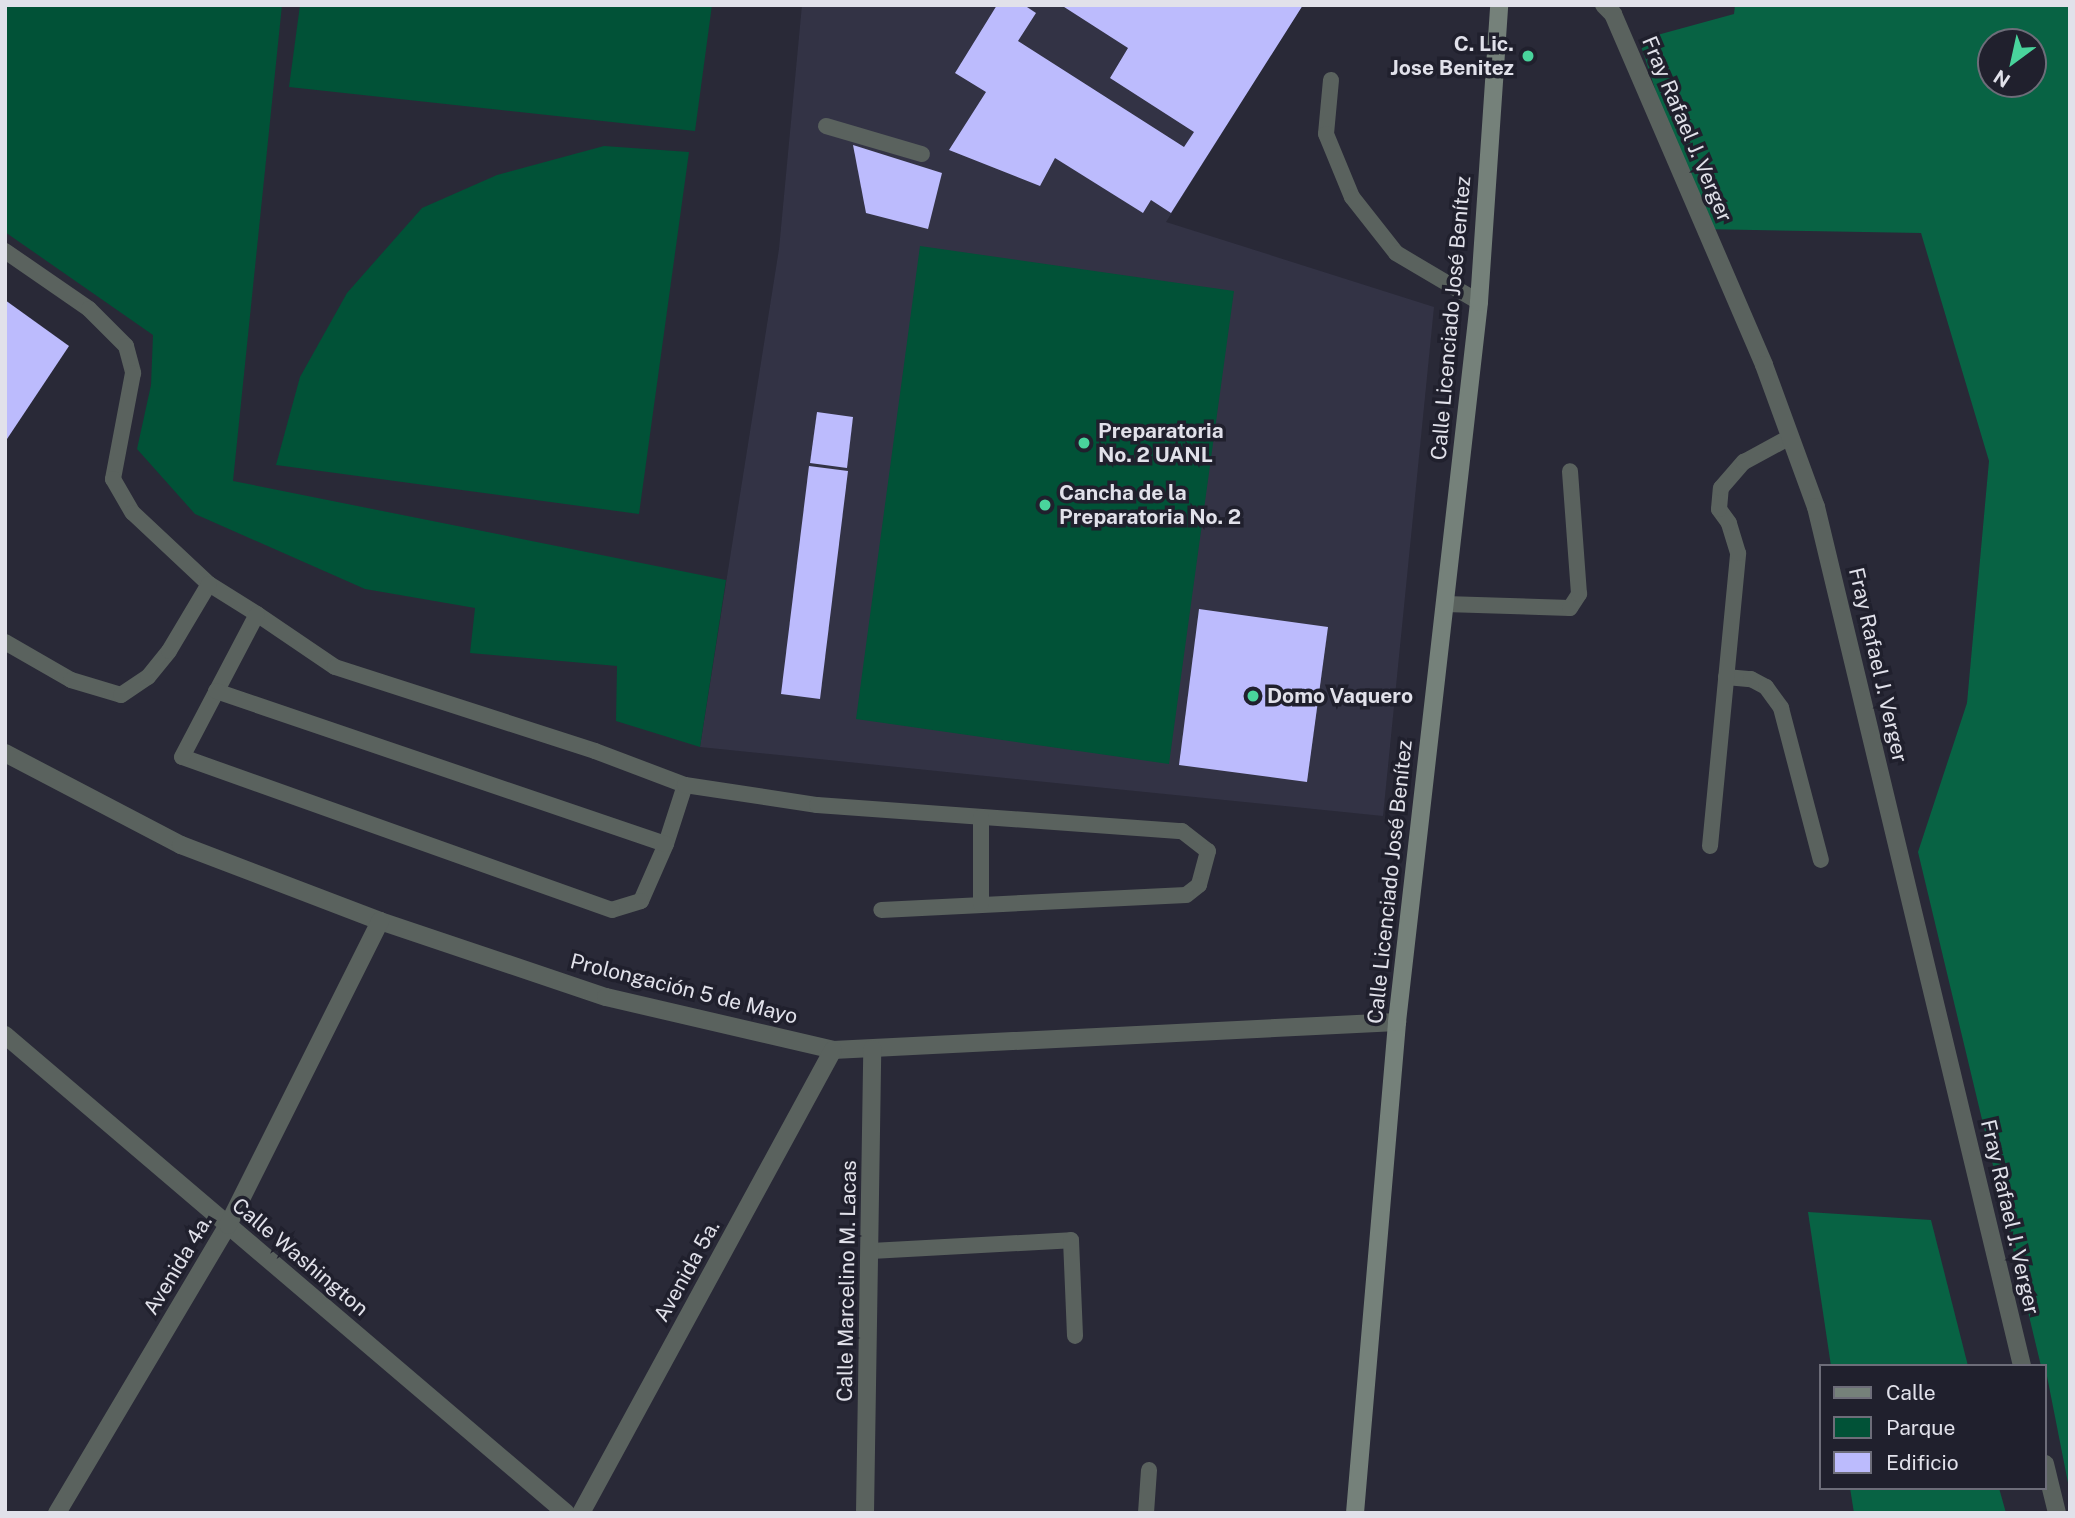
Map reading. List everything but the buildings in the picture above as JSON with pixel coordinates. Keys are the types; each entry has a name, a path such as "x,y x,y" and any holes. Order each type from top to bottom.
{"street":[{"name":"Calle Licenciado José Benítez","path":"1355,1513 1397,1022 1479,302 1499,5"},
{"name":"Fray Rafael J. Verger","path":"1604,5 1613,14 1790,436 1816,507 2022,1364"},
{"name":"Prolongación 5 de Mayo","path":"5,753 181,845 380,920 606,997 833,1050 1397,1022"},
{"name":"Avenida 4a.","path":"57,1513 229,1225 380,920"},
{"name":"Calle Washington","path":"5,1035 566,1513"},
{"name":"Calle Marcelino M. Lacas","path":"865,1513 873,1049"},
{"name":"Avenida 5a.","path":"582,1513 833,1050"},
{"path":"2047,1472 2057,1513"}],"lane":[{"path":"1331,80 1326,134 1352,197 1395,253 1479,302"},
{"path":"826,126 922,154"},
{"path":"5,251 89,309 126,346 133,373 113,479 133,513 209,584 335,667 595,751 685,785 817,805 1182,831 1208,851 1199,886 1186,895 881,910"},
{"path":"1710,846 1738,554 1730,523 1719,509 1721,488 1744,462 1790,436"},
{"path":"1445,604 1570,608 1579,594 1570,471"},
{"path":"5,642 71,680 121,695 148,677 169,652 209,584"},
{"path":"257,614 182,757 612,910 640,901 666,844 685,785"},
{"path":"1726,677 1751,679 1766,687 1781,708 1821,860"},
{"path":"216,691 666,844"},
{"path":"981,817 981,904"},
{"path":"871,1251 1071,1240 1075,1336"},
{"path":"1146,1513 1149,1470"}],"shaded area":[{"name":"Preparatoria No. 2 UANL","path":"802,5 1303,5 1166,222 1434,307 1383,816 700,747 779,249"}],"green space":[{"path":"5,5 282,5 233,481 726,580 700,747 616,721 617,666 470,653 475,608 365,589 195,514 137,449 151,385 153,335 5,232"},
{"path":"300,5 712,5 695,131 289,87"},
{"path":"1735,5 2070,5 2070,1493 2047,1376 2047,1364 2041,1364 1918,852 1967,703 1989,461 1921,233 1701,229 1639,40 1734,14"},
{"path":"604,146 689,152 639,514 276,465 300,377 347,293 422,208 497,175"},
{"name":"Cancha de la Preparatoria No. 2","path":"920,246 1234,291 1169,764 856,719"},
{"path":"1808,1212 1931,1220 1967,1364 1831,1364"},
{"path":"1850,1490 2000,1490 2006,1513 1854,1513"}],"place":[{"name":"C. Lic. Jose Benitez","path":"1528,56"},
{"name":"Preparatoria No. 2 UANL","path":"1084,443"},
{"name":"Cancha de la Preparatoria No. 2","path":"1045,505"},
{"name":"Domo Vaquero","path":"1253,696"}]}
